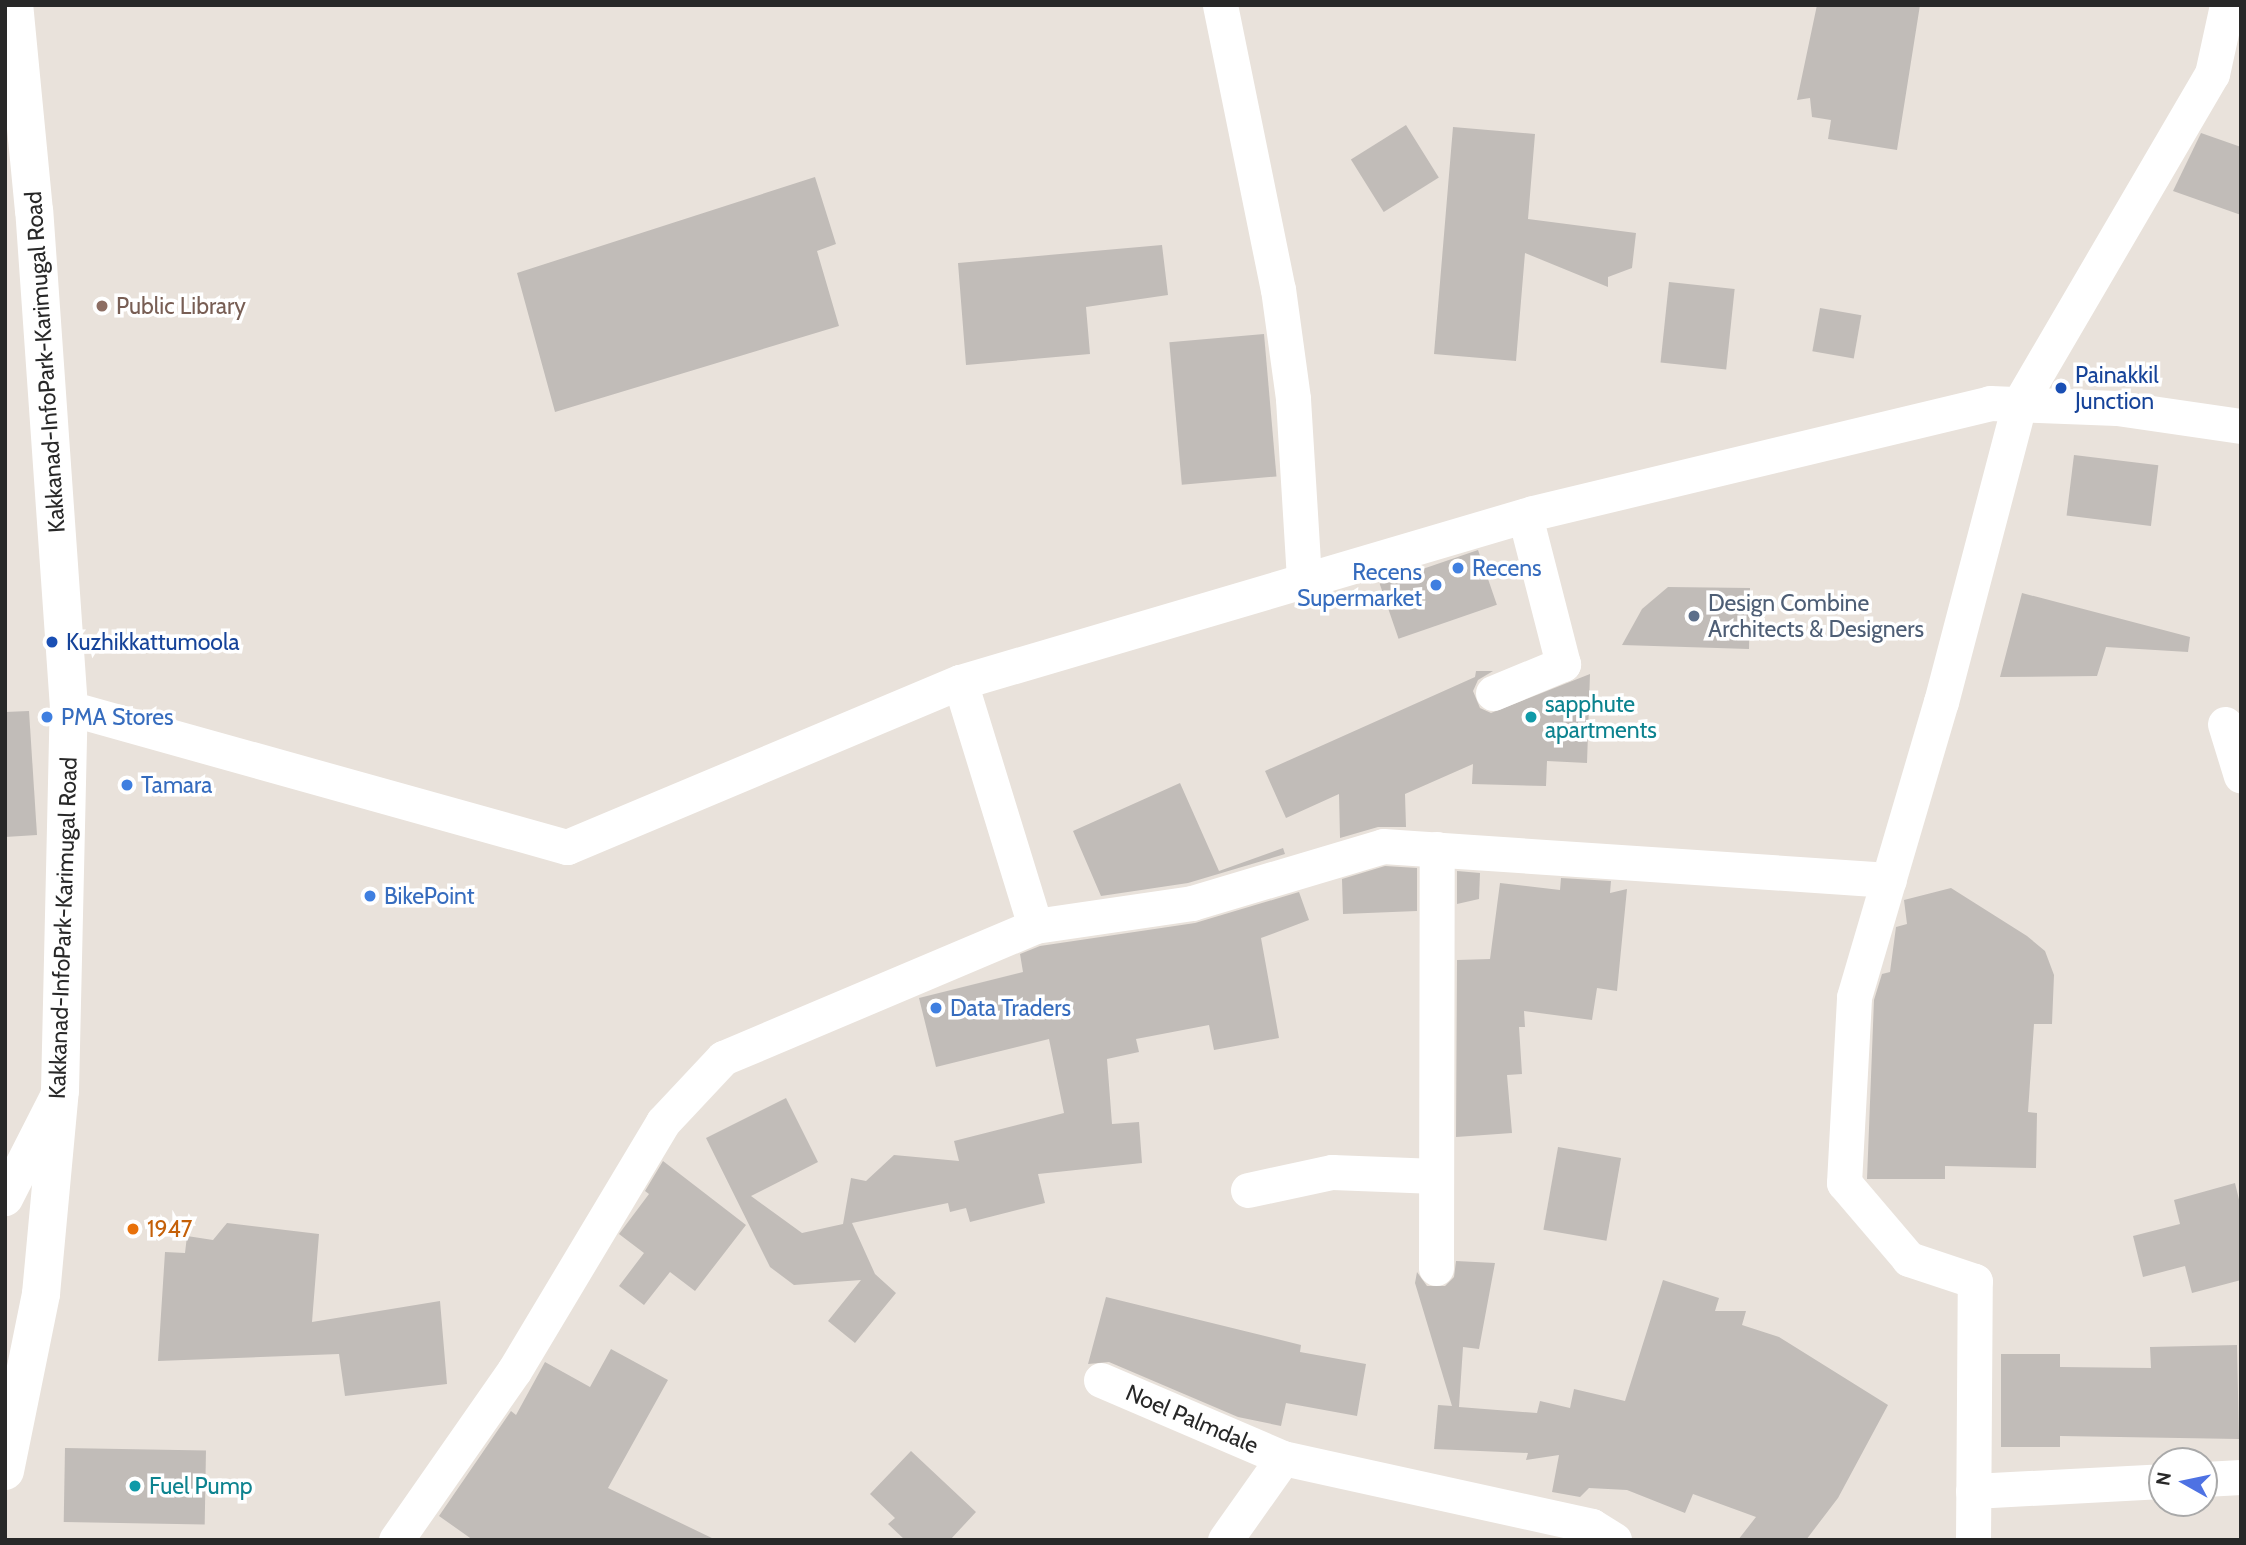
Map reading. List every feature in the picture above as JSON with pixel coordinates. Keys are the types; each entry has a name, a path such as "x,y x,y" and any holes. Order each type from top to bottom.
{"main road":[{"name":"Kakkanad-InfoPark-Karimugal Road","path":"5,1471 41,1294 60,1091 69,708 15,107 14,5"}],"street":[{"path":"1220,5 1278,289 1293,399 1304,582"},
{"path":"1973,1540 1975,1281 1909,1259 1844,1183 1854,997 1889,880 2019,404 2212,74 2227,5"},
{"path":"69,708 566,847 960,682 1525,516 1990,403 2117,408 2241,426"},
{"path":"1493,693 1563,664 1525,516"},
{"path":"960,682 1035,926"},
{"path":"2225,724 2241,776"},
{"path":"396,1540 514,1371 663,1122 723,1058 1035,926 1192,903 1383,846 1889,880"},
{"path":"1436,1269 1437,849"},
{"path":"5,1198 60,1091"},
{"path":"1248,1190 1332,1172 1436,1177"},
{"name":"Noel Palmdale","path":"1101,1380 1283,1458 1596,1535"},
{"path":"1225,1540 1283,1458"},
{"path":"2218,1478 2241,1477"},
{"path":"1973,1491 2148,1482"}],"building":[{"path":"1817,5 1920,5 1897,150 1828,139 1831,120 1812,117 1810,98 1797,100"},
{"path":"1406,125 1439,178 1384,212 1351,159"},
{"path":"1453,127 1535,134 1528,219 1636,233 1632,268 1608,277 1608,287 1525,253 1516,361 1434,354"},
{"path":"2201,133 2241,147 2241,215 2173,191"},
{"path":"815,177 836,244 817,251 839,326 555,412 517,273"},
{"path":"1162,245 1168,295 1086,307 1090,354 966,365 958,263"},
{"path":"1669,282 1735,289 1726,369 1661,363"},
{"path":"1820,308 1861,315 1854,359 1812,351"},
{"path":"1264,334 1276,476 1182,485 1169,342"},
{"path":"2074,455 2158,465 2151,526 2067,516"},
{"path":"1478,550 1497,605 1399,639 1380,584"},
{"name":"Design Combine Architects & Designers","path":"1668,587 1750,588 1749,649 1622,645 1642,609"},
{"path":"2022,593 2190,637 2188,652 2106,647 2097,676 2000,677"},
{"path":"1476,671 1493,671 1478,680 1473,691 1480,708 1491,713 1590,674 1587,763 1547,761 1546,786 1472,784 1473,764 1405,794 1406,827 1378,827 1340,838 1339,794 1286,818 1265,771 1475,677"},
{"path":"29,711 37,835 5,837 5,712"},
{"path":"1180,783 1219,871 1283,848 1285,854 1188,883 1101,896 1073,831"},
{"path":"1385,866 1417,868 1417,911 1343,914 1342,879"},
{"path":"1457,871 1480,873 1479,899 1457,904"},
{"path":"1561,878 1611,881 1610,893 1627,889 1617,991 1597,988 1592,1020 1524,1011 1525,1027 1519,1027 1522,1074 1507,1075 1512,1133 1456,1137 1457,960 1490,959 1500,883 1560,890"},
{"path":"1951,888 2027,936 2045,951 2054,975 2052,1024 2034,1024 2028,1112 2037,1113 2036,1168 1945,1166 1945,1179 1867,1179 1874,1000 1882,974 1890,972 1896,927 1907,924 1904,900"},
{"path":"1299,892 1309,920 1261,938 1279,1038 1214,1050 1209,1025 1136,1039 1139,1052 1107,1059 1112,1124 1139,1122 1142,1163 1038,1174 1045,1203 970,1222 966,1208 950,1212 948,1203 852,1223 875,1274 896,1293 855,1343 828,1321 861,1280 794,1285 770,1267 706,1138 786,1098 818,1162 751,1196 802,1233 843,1224 851,1178 866,1181 894,1155 959,1161 954,1141 1064,1113 1049,1039 936,1067 919,998 1023,972 1020,954 1040,946 1195,923"},
{"path":"1558,1147 1621,1158 1606,1241 1543,1230"},
{"path":"663,1161 746,1225 695,1291 670,1272 644,1305 619,1286 644,1253 619,1234 649,1194 645,1191"},
{"path":"2235,1183 2241,1208 2241,1280 2192,1293 2185,1266 2143,1277 2133,1236 2180,1224 2174,1200"},
{"path":"227,1223 319,1234 312,1322 440,1301 447,1384 345,1396 339,1354 158,1361 165,1252 185,1253 187,1236 213,1240"},
{"path":"1456,1261 1495,1263 1479,1349 1463,1347 1459,1407 1537,1413 1540,1401 1570,1408 1574,1389 1625,1401 1663,1280 1719,1298 1715,1311 1746,1311 1742,1325 1779,1337 1888,1405 1838,1498 1806,1540 1738,1540 1756,1517 1693,1494 1685,1513 1627,1490 1589,1488 1580,1497 1552,1492 1559,1455 1526,1460 1528,1453 1434,1449 1438,1405 1452,1406 1415,1283 1417,1272 1427,1286 1445,1286 1454,1277"},
{"path":"1106,1297 1301,1345 1300,1352 1366,1364 1357,1416 1286,1403 1281,1426 1238,1417 1109,1362 1088,1364"},
{"path":"2237,1345 2239,1439 2060,1436 2060,1447 2001,1447 2001,1354 2060,1354 2060,1367 2151,1368 2150,1347"},
{"path":"611,1349 668,1380 608,1488 716,1540 473,1540 439,1516 511,1411 516,1415 545,1362 590,1387"},
{"name":"Fuel Pump","path":"65,1448 206,1450 205,1524 64,1522"},
{"path":"911,1451 976,1512 950,1540 905,1540 888,1524 895,1518 870,1494"}],"place":[{"name":"Public Library","path":"102,306"},
{"name":"Painakkil Junction","path":"2061,388"},
{"name":"Recens","path":"1458,568"},
{"name":"Recens Supermarket","path":"1436,585"},
{"name":"Design Combine Architects & Designers","path":"1694,616"},
{"name":"Kuzhikkattumoola","path":"52,642"},
{"name":"PMA Stores","path":"47,717"},
{"name":"sapphute apartments","path":"1531,717"},
{"name":"Tamara","path":"127,785"},
{"name":"BikePoint","path":"370,896"},
{"name":"Data Traders","path":"936,1008"},
{"name":"1947","path":"133,1229"},
{"name":"Fuel Pump","path":"135,1486"}]}
